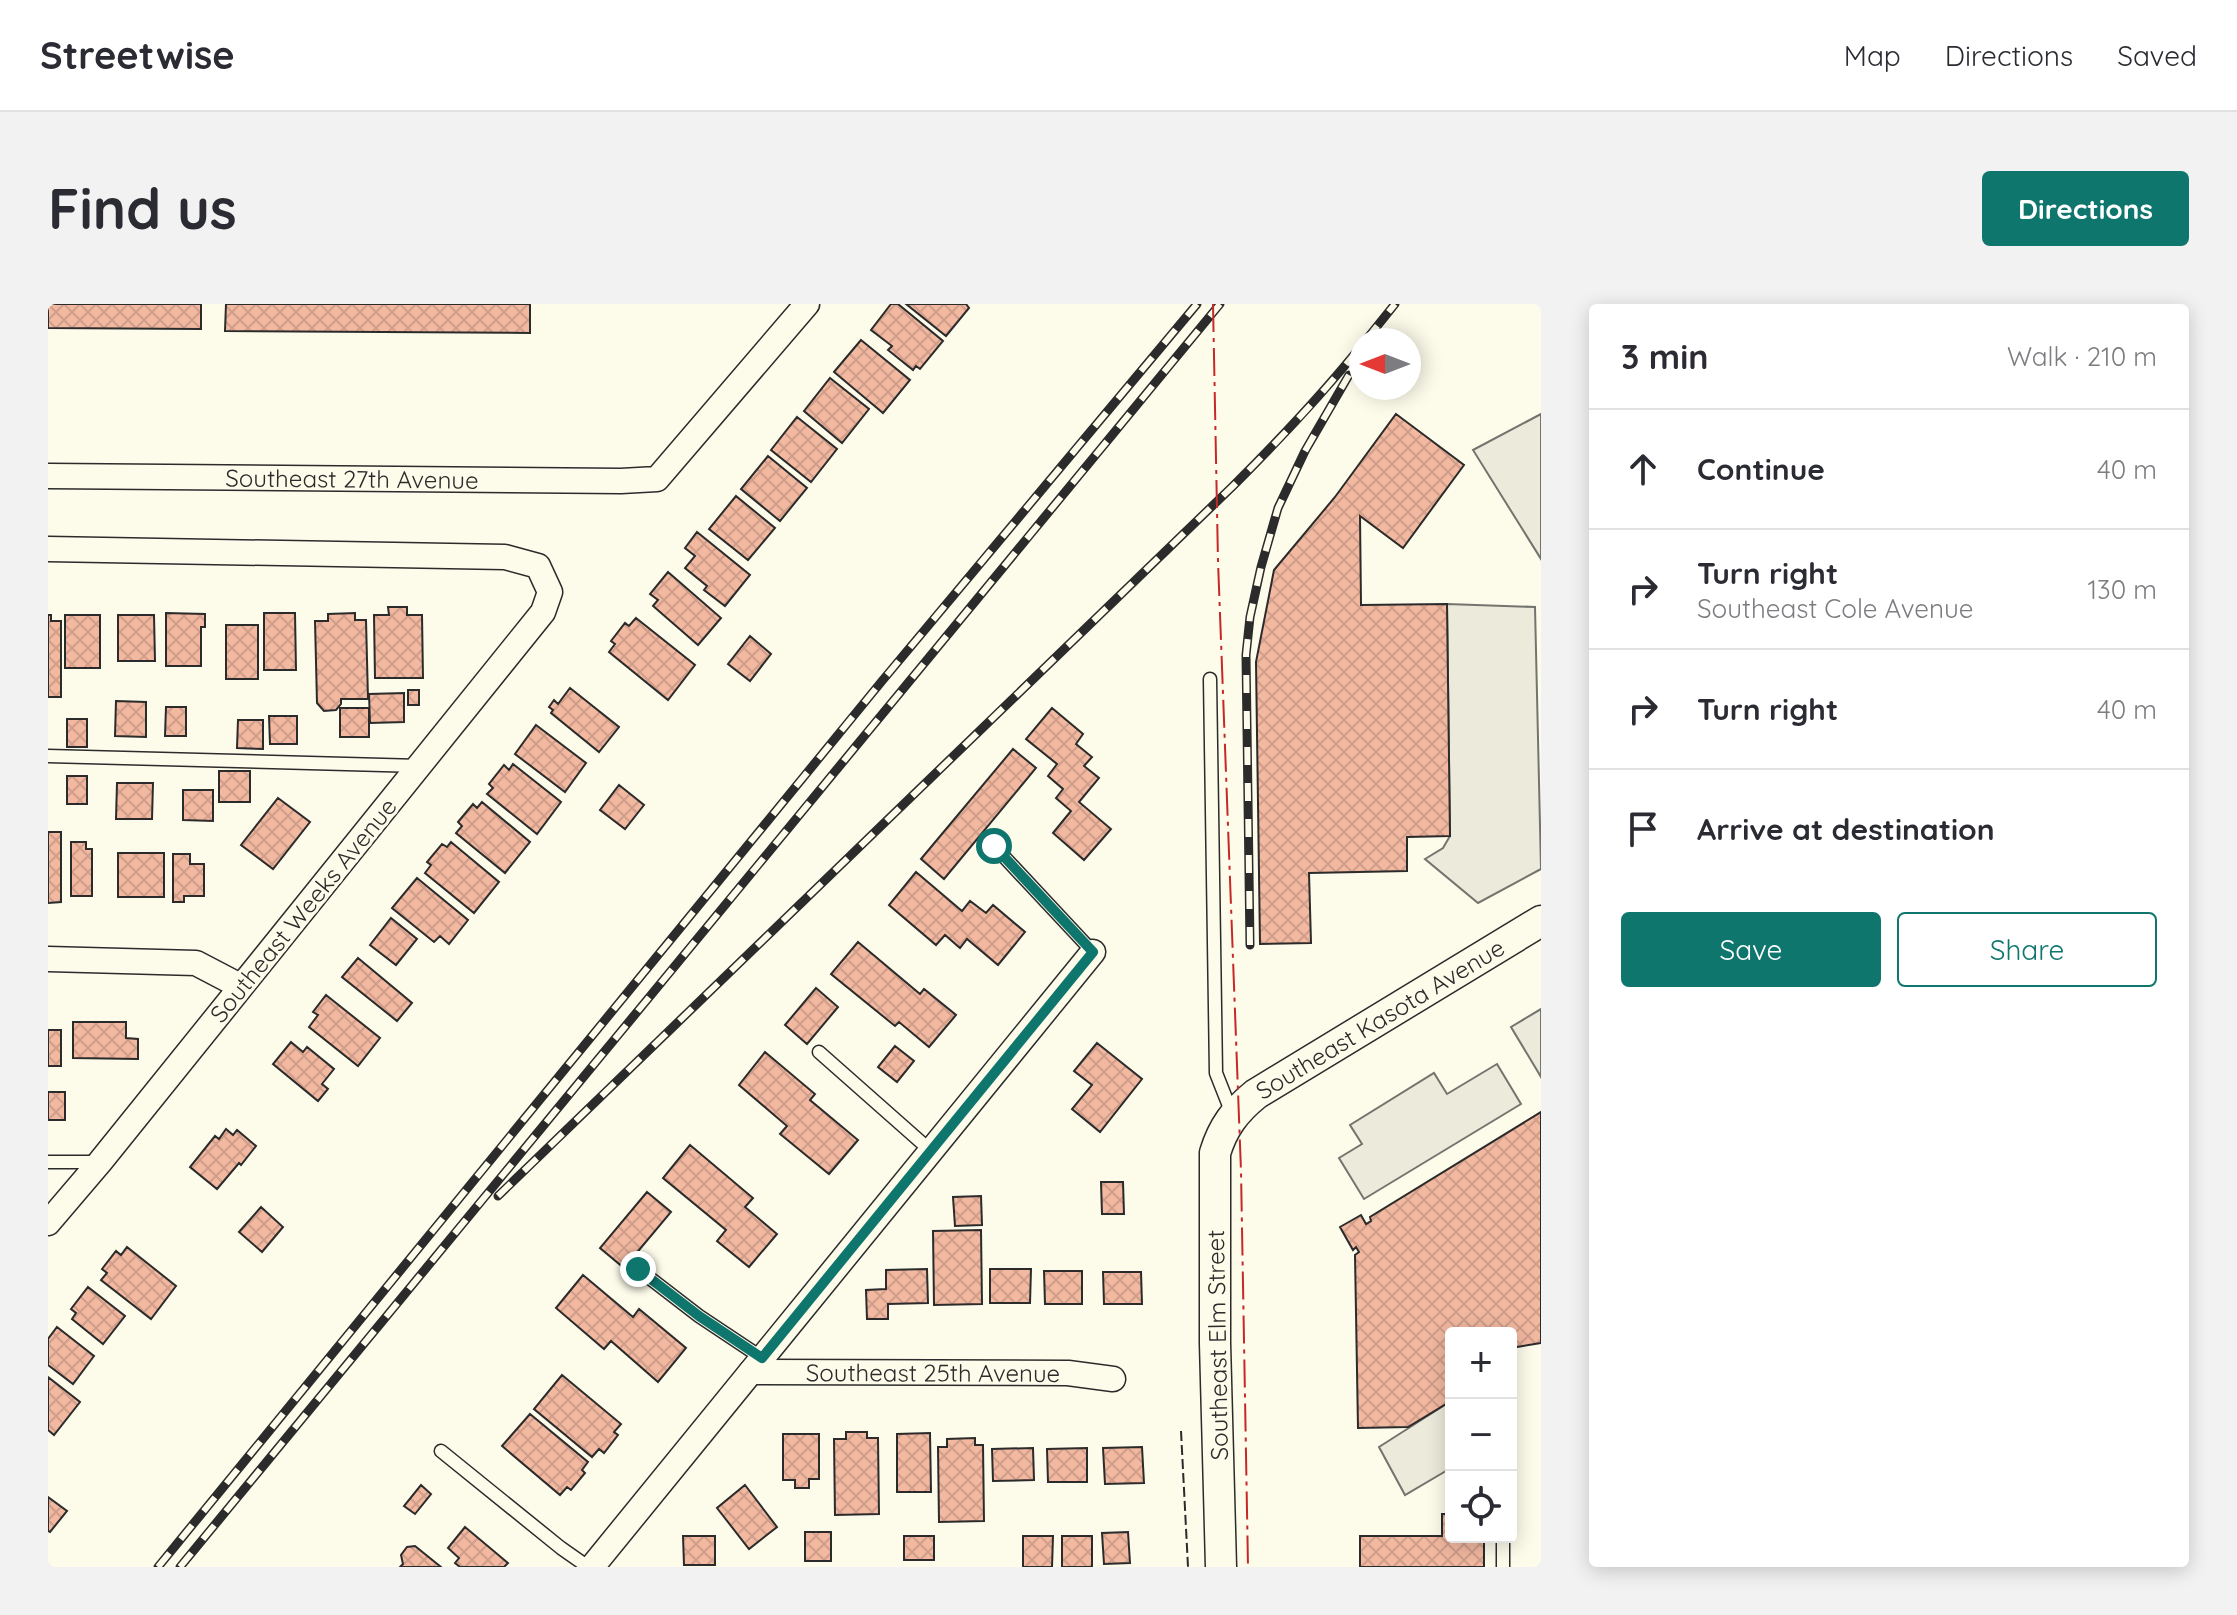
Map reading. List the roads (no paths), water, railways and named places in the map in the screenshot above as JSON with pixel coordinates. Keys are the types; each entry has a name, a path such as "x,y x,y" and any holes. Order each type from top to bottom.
{"street":[{"name":"Southeast 27th Avenue","path":"48,476 657,479 798,310"},
{"name":"Southeast Weeks Avenue","path":"48,549 505,557 538,566 550,592 543,612 48,1223"},
{"name":"Southeast Kasota Avenue","path":"1229,1120 1256,1094 1541,921"},
{"path":"590,1567 1093,952"},
{"path":"48,959 196,963 240,986"},
{"name":"Southeast Elm Street","path":"1221,1567 1215,1343 1215,1153 1229,1120"},
{"name":"Southeast 25th Avenue","path":"756,1365 1068,1373 1113,1379"}],"lane":[{"path":"1210,679 1216,1073 1229,1120"},
{"path":"48,756 420,766"},
{"path":"994,846 1093,952"},
{"path":"819,1052 931,1151"},
{"path":"48,1162 100,1162"},
{"path":"638,1269 756,1365"},
{"path":"441,1451 561,1548 590,1567"},
{"path":"1503,1543 1503,1567"}],"railway":[{"path":"158,1567 882,681 1197,304"},
{"path":"180,1567 1220,304"},
{"path":"1376,328 1395,304"},
{"path":"498,1196 1233,486 1349,360"},
{"path":"1250,945 1246,655 1250,617 1278,508 1305,451 1349,375"}]}
